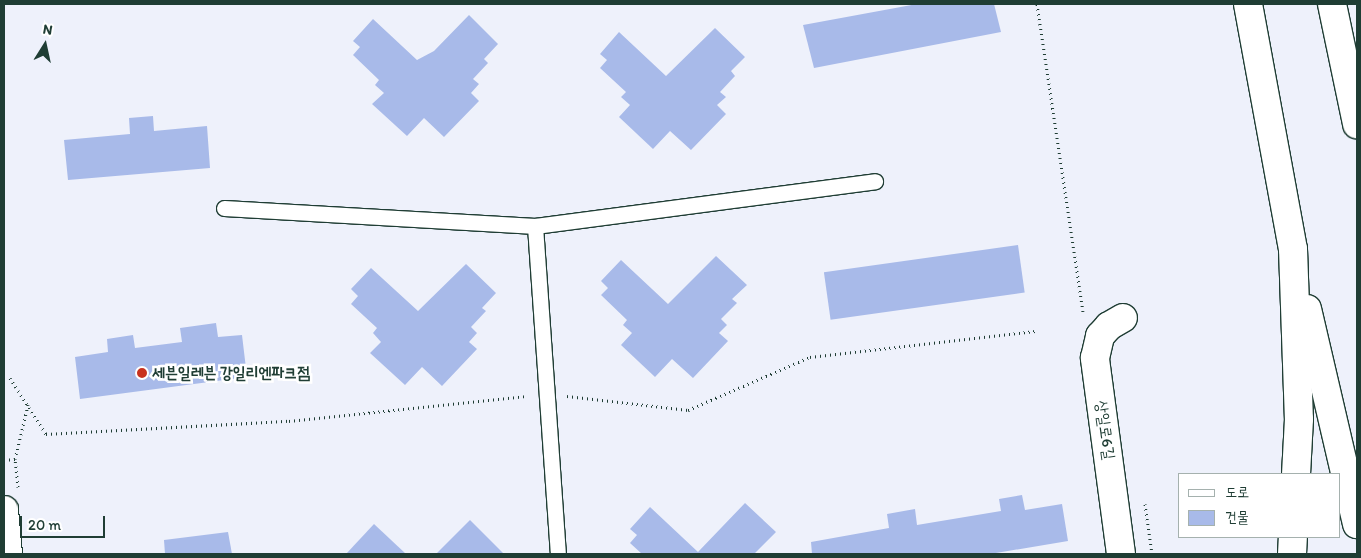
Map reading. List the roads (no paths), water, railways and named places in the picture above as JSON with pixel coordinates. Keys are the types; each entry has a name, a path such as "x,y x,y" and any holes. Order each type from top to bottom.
{"main road":[{"path":"1248,4 1293,249 1357,524"},
{"path":"1332,4 1357,124"},
{"path":"1293,249 1298,419 1296,473"},
{"name":"상일로6길","path":"1112,325 1095,358 1121,554"},
{"path":"8,554 12,504"},
{"path":"1292,554 1293,538"}],"lane":[{"path":"224,208 535,226 875,181"},
{"path":"535,226 558,554"}],"place":[{"name":"세븐일레븐 강일리엔파크점","path":"142,373"}]}
